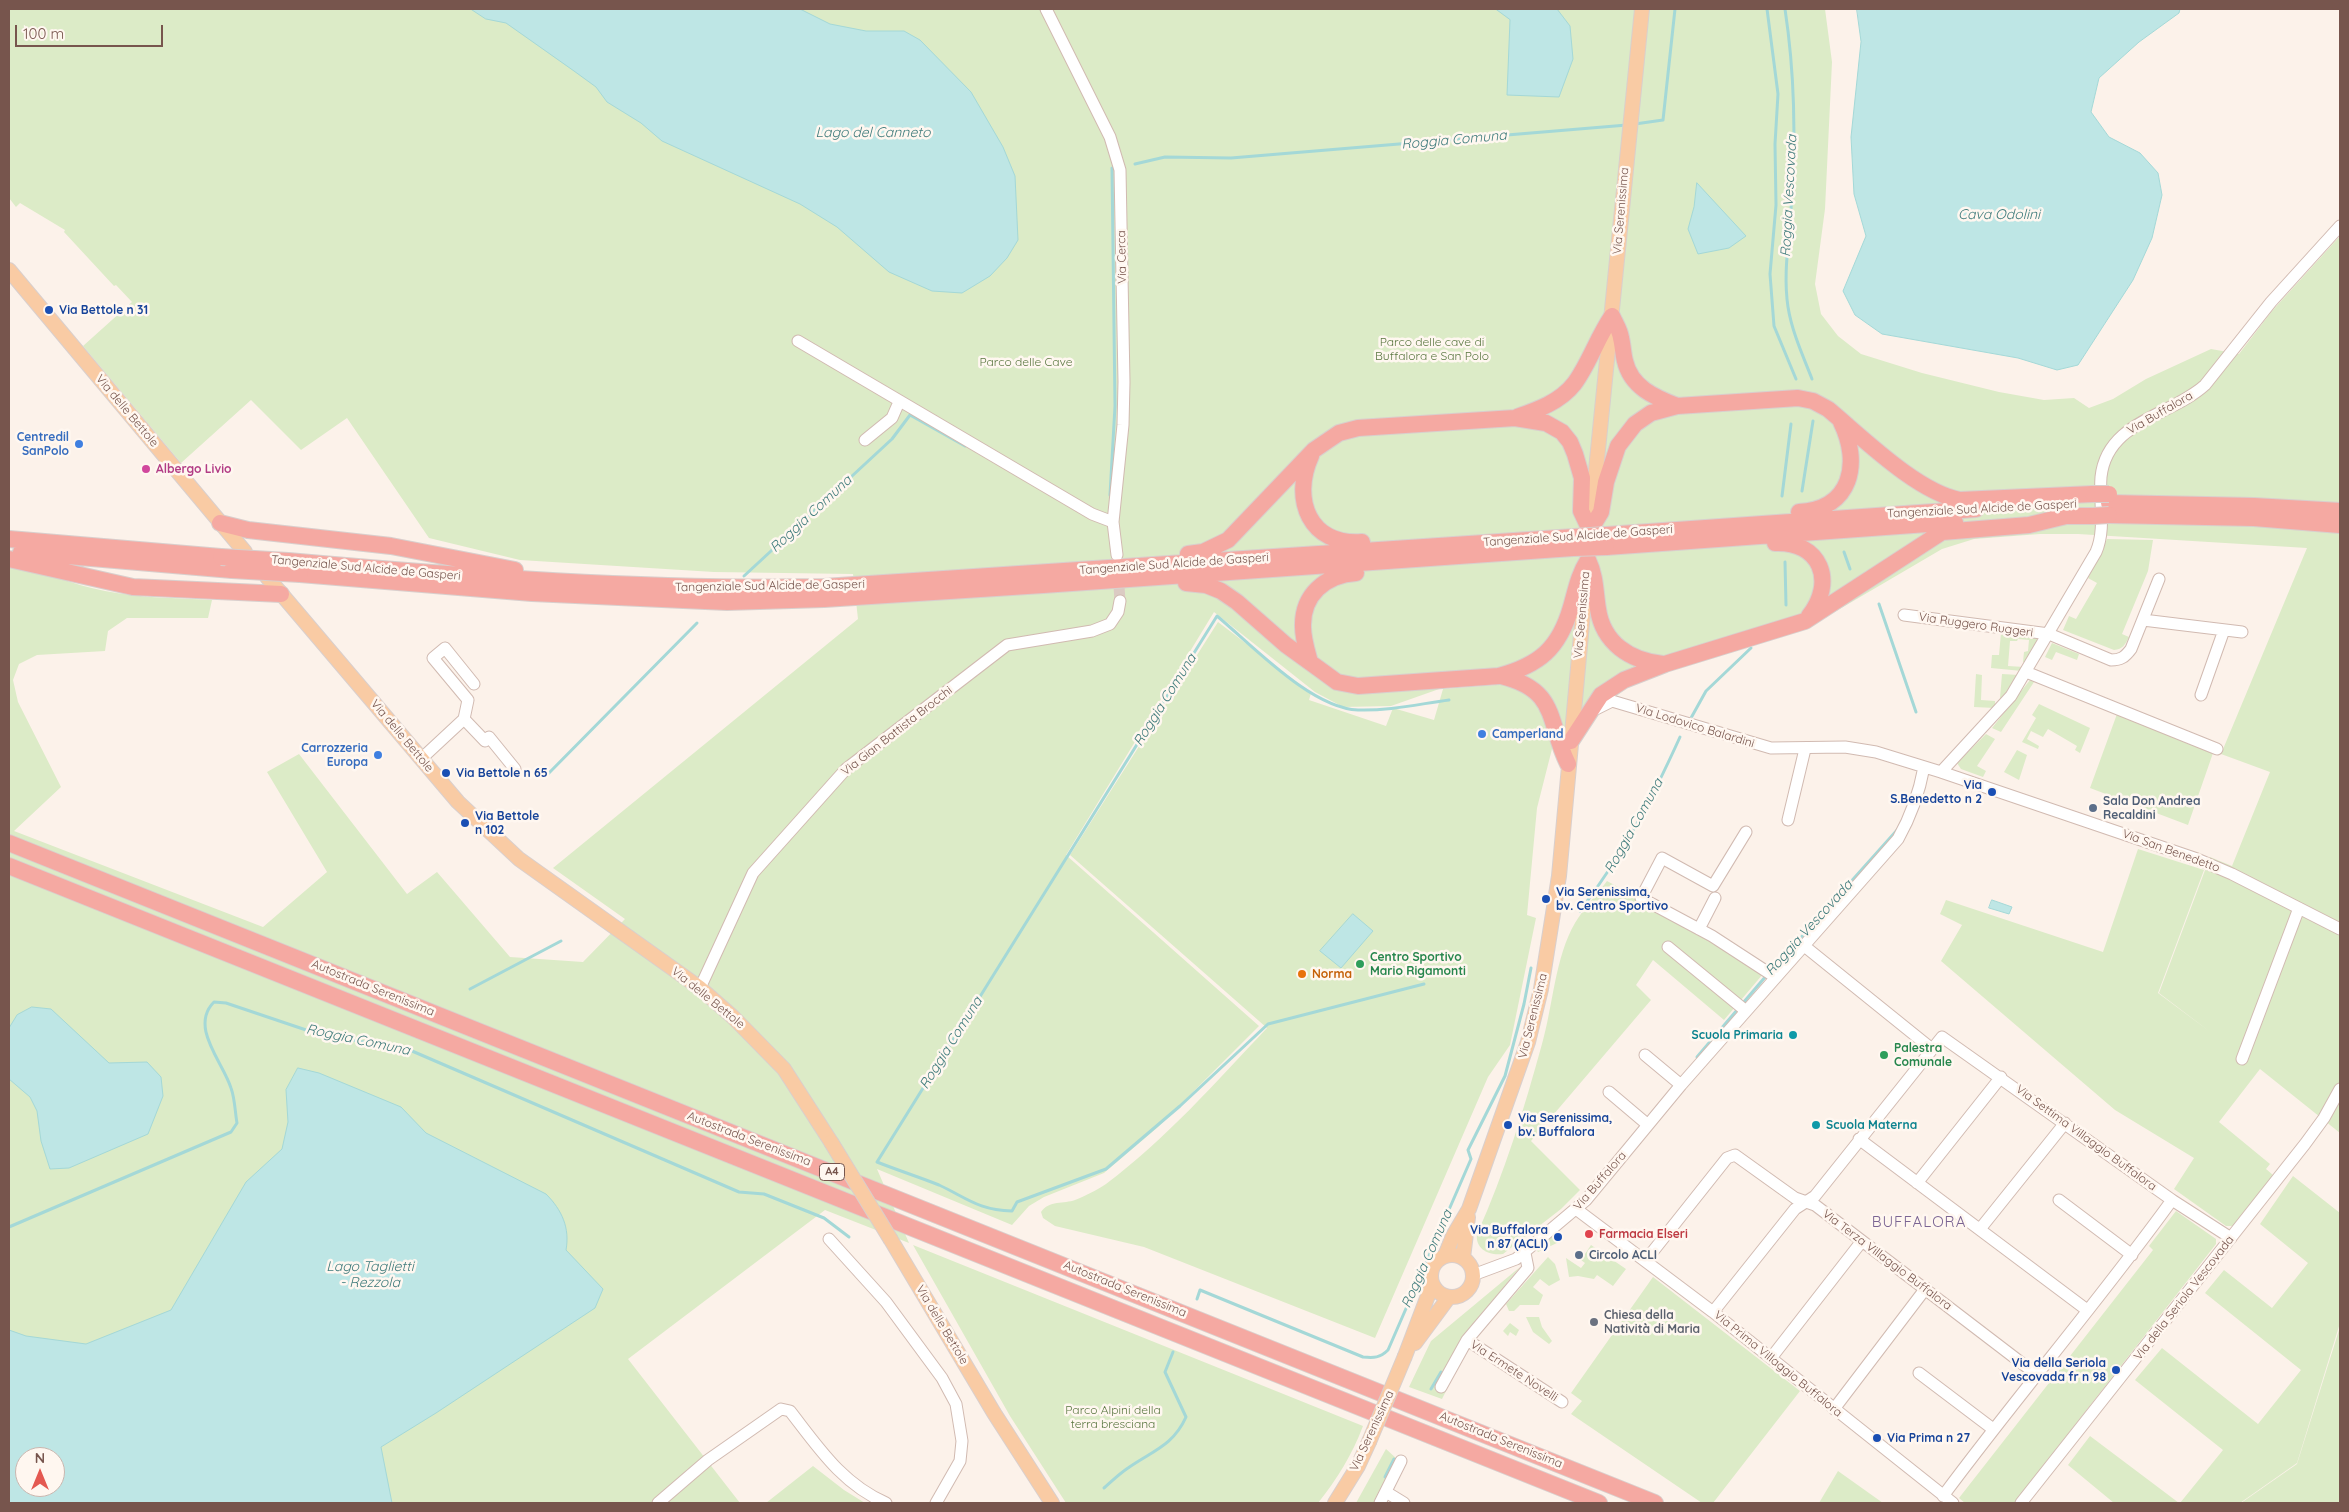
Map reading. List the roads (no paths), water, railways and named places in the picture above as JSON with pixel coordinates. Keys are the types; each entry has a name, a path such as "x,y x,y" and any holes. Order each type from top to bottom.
{"highway":[{"path":"1612,316 1621,336 1625,363 1632,377 1642,389 1654,397 1677,406"},
{"path":"1515,418 1555,400 1573,385 1612,316"},
{"path":"1590,530 1601,512 1612,461 1623,437 1635,424 1651,413 1677,406 1798,398 1813,401 1839,418 1919,483 1945,497 1960,500 2101,504"},
{"path":"1094,575 1127,558 1203,552 1215,548 1242,528 1314,450 1339,433 1358,428 1515,418 1546,423 1562,432 1570,442 1580,467 1582,478 1581,511 1590,530"},
{"path":"1696,528 1730,517 1804,512 1832,502 1847,483 1852,467 1849,438 1839,418"},
{"path":"1314,450 1304,472 1304,501 1313,522 1335,540 1350,543 1425,537 1446,538 1472,544"},
{"name":"Tangenziale Sud Alcide de Gasperi","path":"9,552 532,593 727,602 824,599 1472,544 1606,541 1696,528 2136,502 2340,511"},
{"name":"Tangenziale Sud Alcide de Gasperi","path":"1606,541 1646,544 1877,527 2066,516 2101,504 2340,525"},
{"path":"1571,741 1601,695 1624,680 1665,664 1805,621 1942,532 2029,525 2066,516"},
{"path":"220,523 248,530 391,546 503,569 584,575 610,585"},
{"name":"Tangenziale Sud Alcide de Gasperi","path":"9,539 464,577 728,589 824,588 1458,557 1573,543"},
{"path":"1646,544 1684,549 1794,543 1806,548 1818,561 1822,583 1817,606 1805,621"},
{"path":"1310,662 1303,628 1304,615 1307,605 1320,585 1340,575 1418,569 1438,565 1458,557"},
{"path":"9,560 133,587 218,593 281,594"},
{"path":"1094,575 1117,587 1185,583 1206,585 1237,602 1286,644 1337,682 1358,686 1499,676 1520,670 1546,655 1566,622 1578,575 1588,560"},
{"path":"1588,560 1595,575 1598,610 1608,636 1616,646 1631,657 1646,663 1665,664"},
{"path":"1499,676 1519,681 1544,700 1552,714 1560,748 1568,764"},
{"name":"Autostrada Serenissima","path":"9,843 1655,1503"},
{"name":"Autostrada Serenissima","path":"9,866 1599,1503"}],"main road":[{"name":"Via Serenissima","path":"1335,1503 1358,1466 1405,1356 1432,1285 1432,1268 1440,1259 1446,1256 1453,1236 1469,1209 1528,1042 1541,989 1559,876 1629,118 1642,9"},
{"name":"Via delle Bettole","path":"9,270 245,552"},
{"name":"Via delle Bettole","path":"267,577 458,802 519,858 700,988 752,1035 784,1069 892,1240 994,1413 1052,1503"},
{"name":"Via Serenissima","path":"1462,1258 1469,1209"},
{"path":"1446,1256 1462,1258 1471,1268 1472,1275"},
{"name":"Via Serenissima","path":"1405,1356 1449,1297 1456,1297 1468,1289 1472,1275"},
{"path":"1432,1285 1442,1295 1449,1297"}],"street":[{"name":"Via Cerca","path":"1046,9 1110,137 1120,170 1124,382 1123,425 1113,522"},
{"name":"Via Buffalora","path":"1941,772 1996,714 2026,672 2099,546 2101,476 2106,460 2114,445 2132,427 2192,395 2206,385 2271,302 2340,226"},
{"path":"798,341 1092,514 1113,522 1117,555"},
{"path":"865,440 892,418 899,402"},
{"path":"2049,634 2111,660 2119,660 2125,657 2131,649 2159,579"},
{"name":"Via Gian Battista Brocchi","path":"700,988 753,872 846,769 1007,645 1092,631 1110,624 1118,612 1120,601"},
{"name":"Via Ruggero Ruggeri","path":"1904,615 2049,634"},
{"path":"2142,620 2242,632"},
{"path":"2201,695 2224,630"},
{"path":"421,758 464,719 468,700 433,658 445,648 474,684"},
{"path":"2026,672 2216,749"},
{"name":"Via Lodovico Balardini","path":"1589,712 1612,702 1771,748 1845,747 1876,752 1924,767"},
{"path":"464,719 485,741 489,738 515,769"},
{"path":"1788,820 1805,748"},
{"name":"Via Buffalora","path":"1472,1275 1516,1259 1576,1209 1746,1011 1770,974 1803,945 1898,839 1910,817 1918,794 1924,767"},
{"name":"Via San Benedetto","path":"1924,767 2197,859 2232,874 2340,929"},
{"path":"1746,832 1713,886 1662,858 1641,898 1699,929 1770,974"},
{"path":"1699,929 1715,898"},
{"path":"2242,1059 2298,908"},
{"path":"1714,1312 1795,1209 1815,1196 1932,1049 1803,945"},
{"path":"1668,947 1746,1011"},
{"name":"Via Settima Villaggio Buffalora","path":"1932,1049 1942,1037 2172,1200 2231,1238"},
{"path":"1645,1055 1681,1085"},
{"path":"1917,1183 2001,1077"},
{"name":"Via della Seriola Vescovada","path":"2022,1503 2324,1118 2340,1089"},
{"path":"1610,1092 1648,1125"},
{"path":"1980,1229 2064,1123"},
{"path":"1860,1139 2087,1310"},
{"name":"Via Terza Villaggio Buffalora","path":"1646,1260 1727,1158 1732,1155 1738,1156 1795,1198 1815,1206 1926,1288 2036,1374"},
{"path":"2059,1200 2132,1255"},
{"path":"1943,1496 2036,1374 2132,1255 2172,1200"},
{"name":"Via Prima Villaggio Buffalora","path":"1576,1209 1714,1312 1953,1503"},
{"path":"829,1239 886,1302 942,1378 956,1404 962,1441 960,1461 936,1503"},
{"path":"1771,1358 1862,1242"},
{"path":"1441,1387 1467,1340 1528,1268 1525,1253"},
{"path":"1834,1409 1926,1288"},
{"name":"Via Ermete Novelli","path":"1467,1340 1562,1402"},
{"path":"1918,1373 1993,1429"},
{"path":"658,1503 708,1460 781,1409 790,1411 829,1462 846,1479 886,1503"},
{"path":"1380,1503 1401,1461"},
{"path":"1386,1492 1404,1503"}],"water":[{"name":"Lago del Canneto","path":"471,9 800,9 830,24 866,31 904,31 920,40 971,92 1003,147 1015,176 1018,240 1007,258 990,276 962,293 932,291 889,272 837,227 800,204 662,141 641,123 607,102 596,87 506,23 486,19"},
{"path":"1496,9 1557,9 1570,26 1573,59 1559,97 1507,95 1510,20"},
{"name":"Cava Odolini","path":"1857,9 2180,9 2179,13 2139,42 2099,78 2091,112 2109,137 2140,153 2158,173 2162,195 2152,238 2133,280 2078,365 2057,370 2018,358 1882,334 1855,315 1843,291 1866,236 1854,194 1851,137 1861,42"},
{"path":"1697,183 1746,236 1729,248 1698,254 1688,229 1694,207"},
{"path":"1992,900 2012,907 2009,914 1989,908"},
{"path":"1353,914 1373,931 1341,968 1320,951"},
{"path":"32,1007 51,1009 109,1063 147,1062 161,1077 163,1096 148,1134 69,1168 50,1169 41,1141 37,1111 30,1097 9,1079 9,1028 17,1015"},
{"name":"Lago Taglietti - Rezzola","path":"298,1068 319,1073 401,1107 426,1133 546,1194 564,1220 567,1234 566,1250 603,1289 595,1308 381,1447 392,1503 9,1503 9,1330 26,1336 86,1344 171,1310 246,1182 282,1149 288,1122 286,1090"}],"waterway":[{"name":"Roggia Comuna","path":"1635,124 1663,120 1675,9"},
{"name":"Roggia Comuna","path":"1767,9 1778,94 1775,144 1776,205 1770,274 1774,326 1796,379"},
{"name":"Roggia Vescovada","path":"1785,9 1793,84 1794,134 1793,184 1786,270 1787,295 1792,326 1812,379"},
{"name":"Roggia Comuna","path":"1135,164 1165,157 1231,158 1627,125"},
{"name":"Roggia Comuna","path":"1110,495 1115,406 1112,168"},
{"name":"Roggia Comuna","path":"744,576 892,439 910,415 965,446"},
{"name":"Roggia Vescovada","path":"1802,491 1813,421"},
{"name":"Roggia Comuna","path":"1782,496 1791,424"},
{"name":"Roggia Vescovada","path":"1844,552 1850,569"},
{"name":"Roggia Comuna","path":"1785,562 1786,605"},
{"name":"Roggia Vescovada","path":"1879,604 1916,712"},
{"name":"Roggia Comuna","path":"1424,984 1268,1024 1180,1106 1106,1169 1017,1202 1012,1211 981,1206 939,1185 877,1162 1217,616 1283,674 1321,699 1340,707 1358,710 1381,709 1449,700"},
{"name":"Roggia Comuna","path":"545,777 697,623"},
{"name":"Roggia Comuna","path":"1691,718 1706,691 1751,648"},
{"name":"Roggia Comuna","path":"1580,911 1623,848 1680,737"},
{"name":"Roggia Vescovada","path":"1771,971 1898,829"},
{"name":"Roggia Comuna","path":"470,989 561,941"},
{"name":"Roggia Comuna","path":"1197,1299 1200,1290 1363,1357 1377,1357 1388,1350 1471,1159 1468,1150 1505,1076 1524,1004 1531,968"},
{"name":"Roggia Vescovada","path":"1697,1057 1766,976"},
{"name":"Roggia Comuna","path":"9,1227 231,1132 237,1123 232,1092 206,1033 205,1022 207,1012 214,1002 226,1003 315,1033 412,1051 739,1192 764,1194 824,1218 849,1237"},
{"name":"Roggia Comuna","path":"1104,1488 1125,1470 1161,1447 1181,1427 1186,1417 1165,1372 1173,1352"},
{"name":"Roggia Vescovada","path":"1431,1389 1441,1372"},
{"name":"Roggia Vescovada","path":"1385,1477 1394,1459"}],"tunnel":[{"path":"1118,572 1120,601"}],"place":[{"name":"Via Bettole n 31","path":"49,310"},
{"name":"Centredil SanPolo","path":"79,444"},
{"name":"Albergo Livio","path":"146,469"},
{"name":"Camperland","path":"1482,734"},
{"name":"Carrozzeria Europa","path":"378,755"},
{"name":"Via Bettole n 65","path":"446,773"},
{"name":"Via S.Benedetto n 2","path":"1992,792"},
{"name":"Sala Don Andrea Recaldini","path":"2093,808"},
{"name":"Via Bettole n 102","path":"465,823"},
{"name":"Via Serenissima, bv. Centro Sportivo","path":"1546,899"},
{"name":"Centro Sportivo Mario Rigamonti","path":"1360,964"},
{"name":"Norma","path":"1302,974"},
{"name":"Scuola Primaria","path":"1793,1035"},
{"name":"Palestra Comunale","path":"1884,1055"},
{"name":"Via Serenissima, bv. Buffalora","path":"1508,1125"},
{"name":"Scuola Materna","path":"1816,1125"},
{"name":"Farmacia Elseri","path":"1589,1234"},
{"name":"Via Buffalora n 87 (ACLI)","path":"1558,1237"},
{"name":"Circolo ACLI","path":"1579,1255"},
{"name":"Chiesa della Natività di Maria","path":"1594,1322"},
{"name":"Via della Seriola Vescovada fr n 98","path":"2116,1370"},
{"name":"Via Prima n 27","path":"1877,1438"}],"district":[{"name":"BUFFALORA","path":"1919,1222"}],"park label":[{"name":"Parco delle cave di Buffalora e San Polo","path":"1432,349"},
{"name":"Parco delle Cave","path":"1026,362"},
{"name":"Parco Alpini della terra bresciana","path":"1113,1417"}]}
